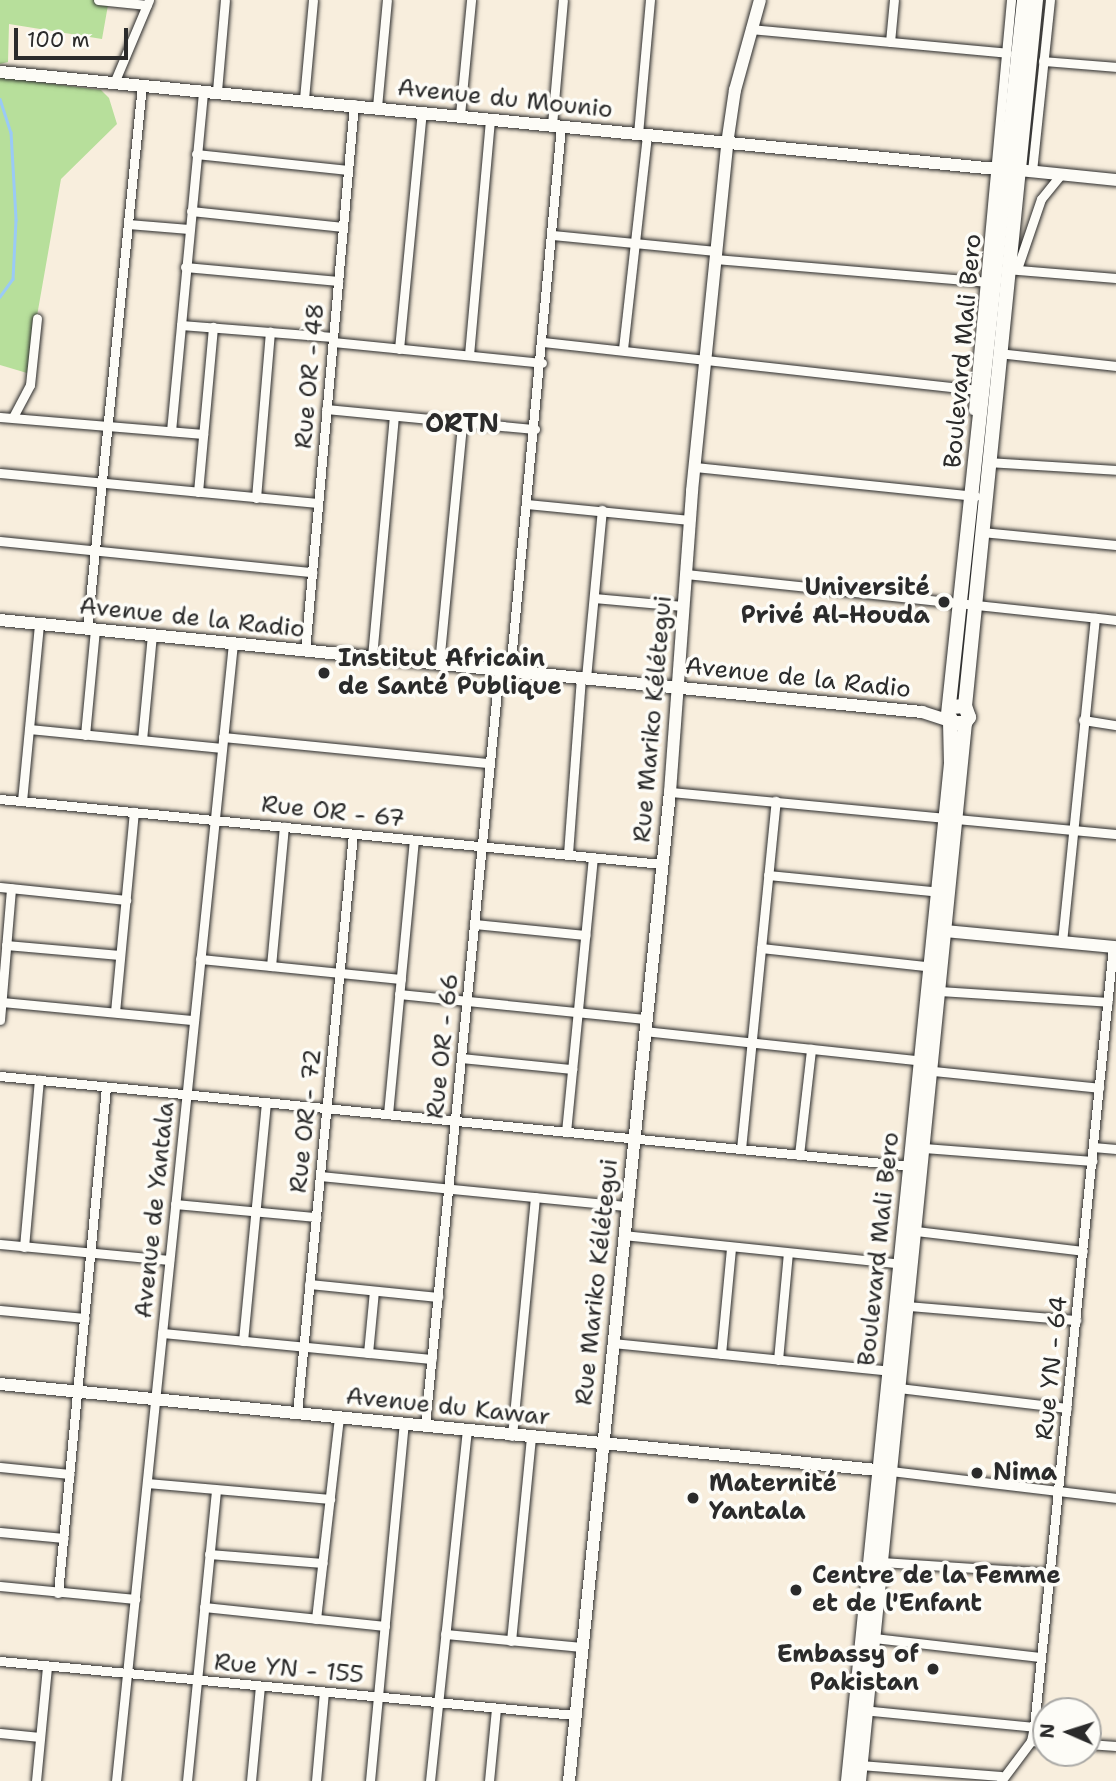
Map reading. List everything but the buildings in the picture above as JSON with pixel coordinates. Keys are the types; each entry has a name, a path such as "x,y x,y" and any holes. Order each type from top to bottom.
{"main road":[{"name":"Boulevard Mali Bero","path":"994,283 1012,269 1013,170 1024,0"},
{"name":"Boulevard Mali Bero","path":"848,1781 874,1638 882,1562 886,1471 899,1388 895,1371 908,1306 906,1265 916,1231 916,1166 924,1148 936,967 951,818 962,602 994,283 1013,170 1036,0"},
{"name":"Boulevard Mali Bero","path":"962,602 981,532 974,496 987,462 984,390 998,353 994,283"},
{"name":"Boulevard Mali Bero","path":"859,1781 861,1710 916,1166 940,991 936,967"}],"street":[{"path":"98,0 148,3 114,83"},
{"path":"217,91 225,0"},
{"path":"304,99 313,0"},
{"path":"377,107 387,0"},
{"path":"460,115 471,0"},
{"name":"Rue OR - 66","path":"425,1425 490,763 505,671 542,363 552,234 563,0"},
{"path":"624,349 634,242 640,221 650,0"},
{"name":"Rue Mariko Kélétegui","path":"569,1781 600,1444 670,792 690,520 715,255 727,144 750,29 761,0"},
{"path":"890,41 894,0"},
{"name":"Boulevard Mali Bero","path":"1011,0 1007,53 1013,170"},
{"name":"Boulevard Mali Bero","path":"1013,170 1043,61 1050,0"},
{"path":"750,29 1007,53"},
{"path":"1043,61 1116,67"},
{"name":"Avenue du Mounio","path":"4,72 304,99 727,144 1116,180"},
{"path":"85,735 95,551 142,85"},
{"path":"171,431 203,90"},
{"name":"Rue OR - 48","path":"305,650 354,104"},
{"path":"399,349 422,111"},
{"path":"469,355 490,118"},
{"path":"196,155 348,170"},
{"path":"1061,174 1041,199 1012,269 1116,278"},
{"path":"191,211 343,227"},
{"path":"128,224 189,229"},
{"path":"552,234 634,242 715,255 994,283"},
{"path":"185,267 338,281"},
{"path":"13,417 32,375 37,318"},
{"path":"180,325 270,332 399,349 542,363"},
{"path":"198,492 214,327"},
{"path":"256,498 270,332"},
{"path":"543,342 984,390"},
{"path":"998,353 1116,366"},
{"path":"326,409 534,429"},
{"path":"372,657 394,416"},
{"path":"0,417 203,434"},
{"path":"439,664 462,422"},
{"path":"987,462 1116,470"},
{"path":"695,467 974,496"},
{"path":"0,473 318,503"},
{"path":"526,503 690,520"},
{"path":"568,854 603,510"},
{"path":"981,532 1116,545"},
{"path":"0,541 312,572"},
{"path":"687,574 1116,620"},
{"path":"594,598 683,606"},
{"path":"1062,942 1095,618"},
{"name":"Avenue de la Radio","path":"0,620 958,714"},
{"path":"22,801 38,624"},
{"path":"142,740 152,635"},
{"name":"Avenue de Yantala","path":"116,1781 233,643"},
{"path":"1083,720 1116,725"},
{"path":"29,729 222,748"},
{"path":"223,737 490,763"},
{"path":"670,792 1116,834"},
{"name":"Rue OR - 67","path":"0,799 662,864"},
{"path":"741,1149 776,801"},
{"path":"115,1012 134,812"},
{"path":"271,966 284,827"},
{"name":"Rue OR - 72","path":"297,1413 353,834"},
{"path":"387,1114 414,839"},
{"path":"566,1132 593,857"},
{"path":"768,874 944,892"},
{"path":"0,887 126,900"},
{"path":"0,1020 11,888"},
{"path":"474,924 585,935"},
{"path":"940,931 1115,947"},
{"path":"6,945 120,955"},
{"name":"Rue YN - 64","path":"1037,1697 1115,947"},
{"path":"761,948 936,967"},
{"path":"200,959 401,979"},
{"path":"940,991 1108,1002"},
{"path":"399,995 578,1012 751,1043 1099,1088"},
{"path":"2,1002 194,1020"},
{"path":"1104,1040 1116,1041"},
{"path":"799,1155 811,1049"},
{"path":"461,1058 572,1069"},
{"path":"0,1076 916,1166"},
{"path":"24,1247 39,1080"},
{"path":"58,1592 106,1087"},
{"path":"243,1341 266,1102"},
{"path":"1093,1147 1116,1149"},
{"path":"924,1148 1092,1161"},
{"path":"320,1176 626,1206"},
{"path":"512,1436 535,1197"},
{"path":"175,1203 316,1217"},
{"path":"916,1231 1083,1251"},
{"path":"623,1235 906,1265"},
{"path":"0,1244 169,1260"},
{"path":"721,1354 731,1248"},
{"path":"778,1360 788,1253"},
{"path":"309,1284 438,1297"},
{"path":"368,1353 374,1291"},
{"path":"908,1306 1076,1320"},
{"path":"0,1310 85,1318"},
{"path":"162,1333 432,1359"},
{"path":"612,1343 895,1371"},
{"name":"Avenue du Kawar","path":"0,1384 886,1471"},
{"path":"899,1388 1067,1408"},
{"path":"316,1619 339,1416"},
{"path":"370,1781 404,1423"},
{"path":"430,1781 467,1430"},
{"path":"511,1641 531,1438"},
{"path":"0,1467 71,1474"},
{"path":"886,1471 1116,1498"},
{"path":"146,1483 330,1499"},
{"path":"187,1781 216,1489"},
{"path":"0,1532 64,1538"},
{"path":"209,1554 323,1563"},
{"path":"882,1562 1050,1573"},
{"path":"0,1586 135,1599"},
{"path":"204,1607 385,1626"},
{"path":"444,1634 582,1647"},
{"path":"874,1638 1040,1657"},
{"name":"Rue YN - 155","path":"0,1661 575,1715"},
{"path":"36,1781 47,1666"},
{"path":"251,1781 260,1686"},
{"path":"316,1781 324,1692"},
{"path":"489,1781 496,1708"},
{"path":"861,1710 1032,1727"},
{"path":"0,1733 40,1737"},
{"name":"Rue YN - 64","path":"1001,1779 1032,1736"},
{"path":"1115,1746 1116,1736"},
{"path":"860,1766 1001,1779"}],"green space":[{"path":"0,0 103,0 108,5 102,39 9,24 8,62 0,64"},
{"path":"0,77 101,90 109,98 117,124 61,179 27,373 0,365"}],"waterway":[{"path":"0,99 11,132 16,220 13,279 0,297"}],"place":[{"name":"Université Privé Al-Houda","path":"944,602"},
{"name":"Institut Africain de Santé Publique","path":"324,673"},
{"name":"Nima","path":"977,1473"},
{"name":"Maternité Yantala","path":"693,1498"},
{"name":"Centre de la Femme et de l'Enfant","path":"796,1590"},
{"name":"Embassy of Pakistan","path":"933,1669"}],"district":[{"name":"ORTN","path":"462,423"}]}
